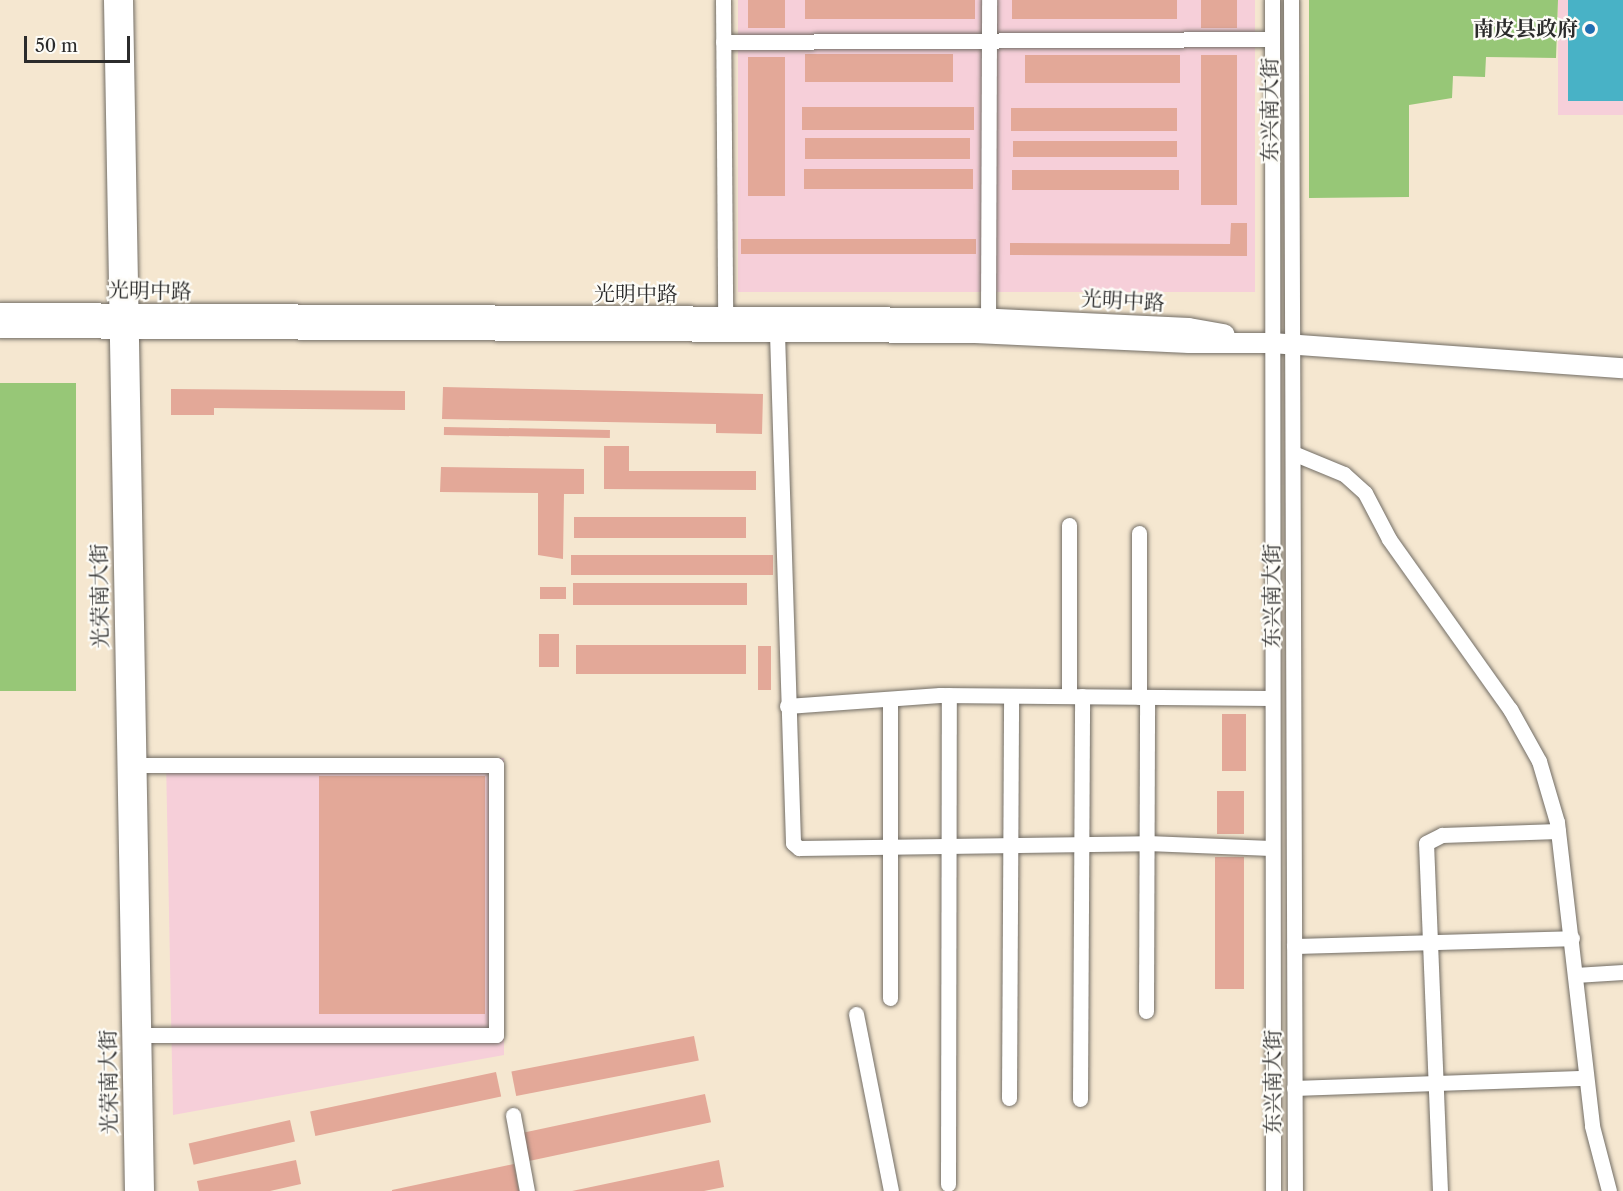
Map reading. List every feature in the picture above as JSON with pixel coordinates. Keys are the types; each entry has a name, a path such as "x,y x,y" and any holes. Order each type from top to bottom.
{"main road":[{"name":"光明中路","path":"0,313 124,322 777,333 975,333 1189,344 1271,343 1623,368"},
{"name":"光明中路","path":"0,328 124,322 725,318 988,319 1190,328 1271,343"}],"street":[{"name":"光荣南大街","path":"111,0 139,765 146,1191"},
{"name":"光荣南大街","path":"125,0 124,322 132,1191"},
{"path":"723,0 725,318"},
{"path":"988,319 990,0"},
{"name":"东兴南大街","path":"1272,0 1273,1191"},
{"name":"东兴南大街","path":"1291,0 1295,1191"},
{"path":"723,42 1272,39"},
{"path":"777,333 793,843 799,849 1147,843 1271,848"},
{"path":"1293,453 1344,474 1365,493 1389,539 1516,720 1539,761 1558,831 1592,1126 1609,1191"},
{"path":"1069,525 1081,844 1080,1099"},
{"path":"1139,533 1147,843 1146,1011"},
{"path":"787,706 948,695 1271,698"},
{"path":"948,695 948,1184"},
{"path":"1009,1098 1011,696"},
{"path":"890,699 890,998"},
{"path":"139,765 496,765 496,1035 143,1035"},
{"path":"1440,1191 1426,843 1442,835 1558,831"},
{"path":"1294,946 1572,938"},
{"path":"1575,975 1623,972"},
{"path":"856,1014 891,1191"},
{"path":"1294,1088 1586,1078"},
{"path":"513,1115 527,1191"}],"shaded area":[{"path":"738,0 1255,0 1255,292 738,292"},
{"name":"南皮县政府","path":"1558,0 1623,0 1623,115 1558,115"},
{"path":"504,758 504,1055 173,1115 166,760"}],"green space":[{"path":"1309,0 1558,0 1556,58 1486,57 1485,77 1453,76 1452,98 1409,105 1409,197 1309,198"},
{"path":"0,383 76,383 76,691 0,691"}],"water":[{"name":"南皮县政府","path":"1568,0 1623,0 1623,101 1568,101"}],"building":[{"path":"748,0 785,0 785,28 748,28"},
{"path":"805,0 975,0 975,19 805,19"},
{"path":"1012,0 1177,0 1177,19 1012,19"},
{"path":"1201,0 1237,0 1237,28 1201,28"},
{"path":"805,54 953,54 953,82 805,82"},
{"path":"1025,55 1180,55 1180,83 1025,83"},
{"path":"1201,55 1237,55 1237,205 1201,205"},
{"path":"748,57 785,57 785,196 748,196"},
{"path":"802,107 974,107 974,130 802,130"},
{"path":"1011,108 1177,108 1177,131 1011,131"},
{"path":"805,138 970,138 970,159 805,159"},
{"path":"1013,141 1177,141 1177,157 1013,157"},
{"path":"804,169 973,169 973,189 804,189"},
{"path":"1012,170 1179,170 1179,190 1012,190"},
{"path":"1231,223 1247,223 1247,256 1010,255 1010,243 1230,244"},
{"path":"741,239 976,239 976,254 741,254"},
{"path":"443,387 763,394 762,434 716,433 716,424 442,419"},
{"path":"171,389 405,391 405,410 214,408 214,415 171,415"},
{"path":"444,427 610,430 610,438 444,435"},
{"path":"604,446 629,446 629,471 756,471 756,490 604,489"},
{"path":"441,467 584,469 584,494 564,494 563,559 538,555 538,493 440,492"},
{"path":"574,517 746,517 746,538 574,538"},
{"path":"571,555 773,555 773,575 571,575"},
{"path":"573,583 747,583 747,605 573,605"},
{"path":"540,587 566,587 566,599 540,599"},
{"path":"539,634 559,634 559,667 539,667"},
{"path":"576,645 746,645 746,674 576,674"},
{"path":"758,646 771,646 771,690 758,690"},
{"path":"1222,714 1246,714 1246,771 1222,771"},
{"path":"319,776 485,776 485,1014 319,1014"},
{"path":"1217,791 1244,791 1244,834 1217,834"},
{"path":"1215,857 1244,857 1244,989 1215,989"},
{"path":"694,1036 699,1061 516,1096 511,1071"},
{"path":"496,1072 501,1096 315,1136 310,1112"},
{"path":"705,1094 711,1122 529,1161 523,1133"},
{"path":"290,1120 295,1141 194,1165 189,1143"},
{"path":"296,1160 301,1184 270,1191 199,1191 197,1181"},
{"path":"719,1160 724,1187 704,1191 572,1191"},
{"path":"514,1164 519,1191 392,1191 392,1190"}],"place":[{"name":"南皮县政府","path":"1590,29"}]}
